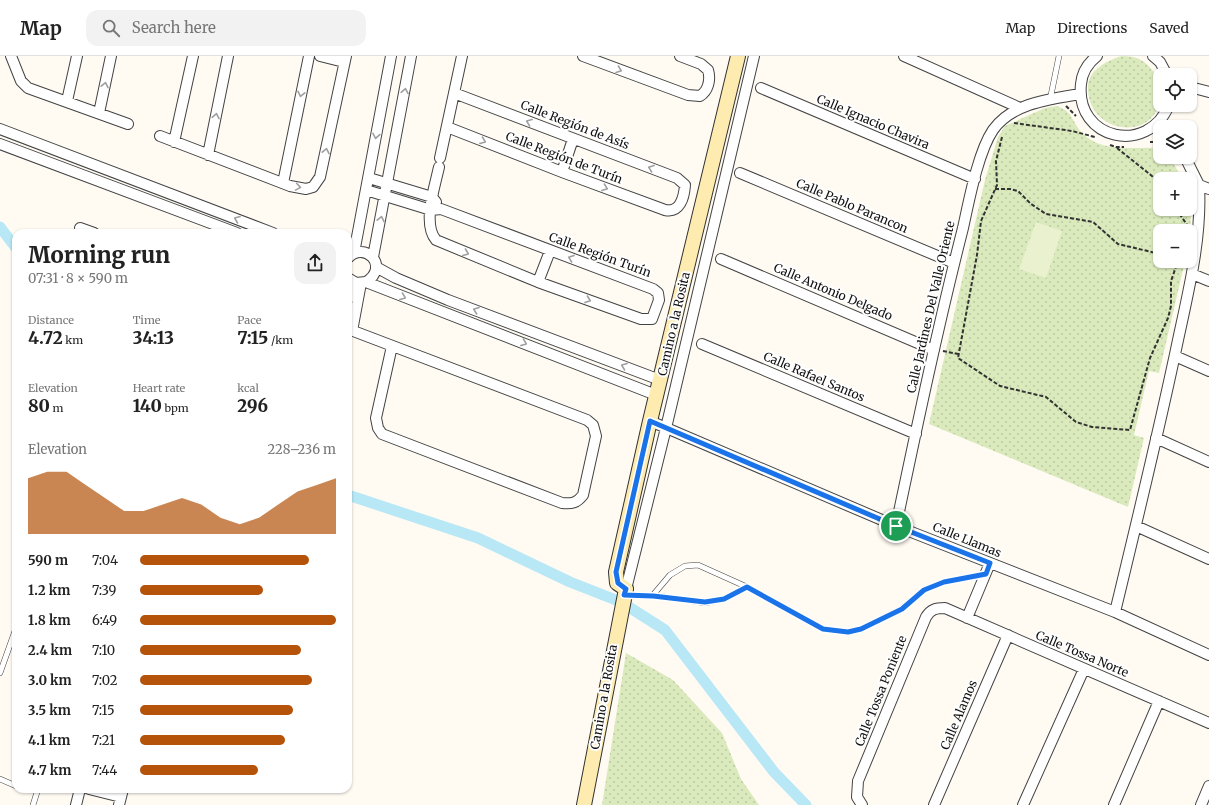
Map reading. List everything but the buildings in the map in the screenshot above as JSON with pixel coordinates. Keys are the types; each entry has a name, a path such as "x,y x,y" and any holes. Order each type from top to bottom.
{"street":[{"path":"10,56 21,81 28,88 128,124"},
{"path":"67,101 77,56"},
{"path":"99,113 111,56"},
{"path":"174,142 193,56"},
{"path":"208,155 228,56"},
{"path":"283,183 309,56"},
{"path":"160,136 290,186 306,188 313,187 317,184 320,177 345,59 320,56"},
{"path":"352,247 366,190 391,56"},
{"path":"352,291 357,281 375,273 376,267 373,257 411,56"},
{"path":"436,209 432,197 462,56"},
{"path":"586,57 688,95 700,96 704,94 710,80 708,70 701,64 680,56"},
{"name":"Camino a la Rosita","path":"624,595 618,583 616,572 656,395 738,56"},
{"name":"Camino a la Rosita","path":"584,805 624,595 666,428 754,56"},
{"path":"904,56 1020,108"},
{"path":"1097,56 1086,68 1081,80 1080,94 1083,108 1090,120 1101,130 1114,135 1128,136 1153,129"},
{"path":"1153,56 1160,62 1163,68"},
{"name":"Calle Ignacio Chavira","path":"761,88 975,180"},
{"path":"1197,89 1209,92"},
{"name":"Calle Región de Asís","path":"454,93 677,178 685,185 679,205 674,210"},
{"name":"Calle Jardines Del Valle Oriente","path":"896,526 954,263 975,180 987,141 1003,119 1020,108 1080,94"},
{"name":"Calle Región de Turín","path":"447,127 665,210 674,210"},
{"path":"0,129 264,229"},
{"path":"562,172 574,139"},
{"path":"0,144 226,229"},
{"path":"1115,612 1175,356 1192,274 1204,186 1190,164"},
{"name":"Calle Pablo Parancon","path":"740,173 954,263"},
{"path":"368,178 432,197"},
{"name":"Calle Región Turín","path":"366,190 436,209 656,291 659,300 654,316 649,320 641,319 538,282 442,243 432,235 430,224 436,209"},
{"path":"165,206 170,193"},
{"path":"538,282 550,251"},
{"path":"352,254 360,252 373,257"},
{"name":"Calle Antonio Delgado","path":"721,259 934,350"},
{"path":"376,267 396,278 442,297 660,380"},
{"path":"1192,274 1209,281"},
{"path":"352,316 357,281"},
{"path":"357,281 656,395"},
{"path":"508,338 514,324"},
{"path":"352,331 587,420 593,425 596,436 583,495 578,502 572,504 562,503 382,434 378,428 376,418 392,346"},
{"name":"Calle Rafael Santos","path":"702,344 916,434"},
{"path":"1175,356 1209,371"},
{"name":"Calle Llamas","path":"650,421 896,526 1115,612 1209,655"},
{"path":"1156,438 1209,462"},
{"path":"1136,526 1209,559"},
{"path":"967,618 990,563"},
{"name":"Calle Tossa Poniente","path":"859,801 858,781 926,617 930,611 936,608 945,608"},
{"name":"Calle Tossa Norte","path":"945,608 1209,723"},
{"name":"Calle Alamos","path":"934,805 1008,635"},
{"path":"1023,805 1084,669"},
{"path":"1114,805 1159,701"},
{"path":"1201,805 1209,786"},
{"path":"76,805 79,793"},
{"path":"105,793 121,797"}],"lane":[{"path":"1050,100 1060,56"},
{"path":"653,596 670,575 685,566 698,565 747,587 823,629 848,632 861,629 902,609 924,590 944,582 986,574"},
{"path":"624,595 653,596 705,602 724,599 747,587"},
{"path":"0,673 12,639"},
{"path":"0,779 12,784"},
{"path":"33,805 37,793"}],"path":[{"path":"1059,105 1066,106 1079,120"},
{"path":"1008,127 1016,119"},
{"path":"1013,123 1065,130 1095,137"},
{"path":"1087,131 1100,140"},
{"path":"1004,132 998,147 995,189 981,221 977,255 958,358 1000,386 1046,397 1076,422 1092,427 1130,430 1150,358 1168,318 1171,306 1171,281 1175,268"},
{"path":"1145,143 1153,142"},
{"path":"1104,143 1116,147 1153,177"},
{"path":"1116,147 1131,146"},
{"path":"995,189 1010,188 1018,191 1031,204 1046,214 1093,222 1118,244 1153,252"},
{"path":"934,350 958,354"}],"green space":[{"path":"1122,56 1136,58 1147,64 1153,71 1153,112 1155,112 1149,120 1137,126 1124,127 1110,124 1099,116 1091,103 1088,87 1089,81 1095,71 1111,60"},
{"path":"1057,106 1063,108 1067,111 1083,134 1100,144 1120,148 1153,148 1153,164 1173,164 1179,172 1153,172 1153,216 1191,216 1190,224 1153,224 1153,268 1183,268 1159,373 1149,371 1134,435 1144,438 1128,507 929,424 985,180 998,137 1005,126 1045,108"},
{"path":"1036,222 1062,231 1046,278 1019,269"},
{"path":"626,653 673,680 722,733 741,779 759,805 602,805"}],"waterway":[{"path":"0,227 12,243"},
{"path":"352,496 478,538 570,582 621,602 665,630 774,772 806,805"}],"route":[{"path":"650,421 896,526 990,563 986,574 944,582 924,590 902,609 861,629 848,632 823,629 747,587 724,599 705,602 653,596 624,595 626,589 618,583 616,578 616,572 650,421"}]}
